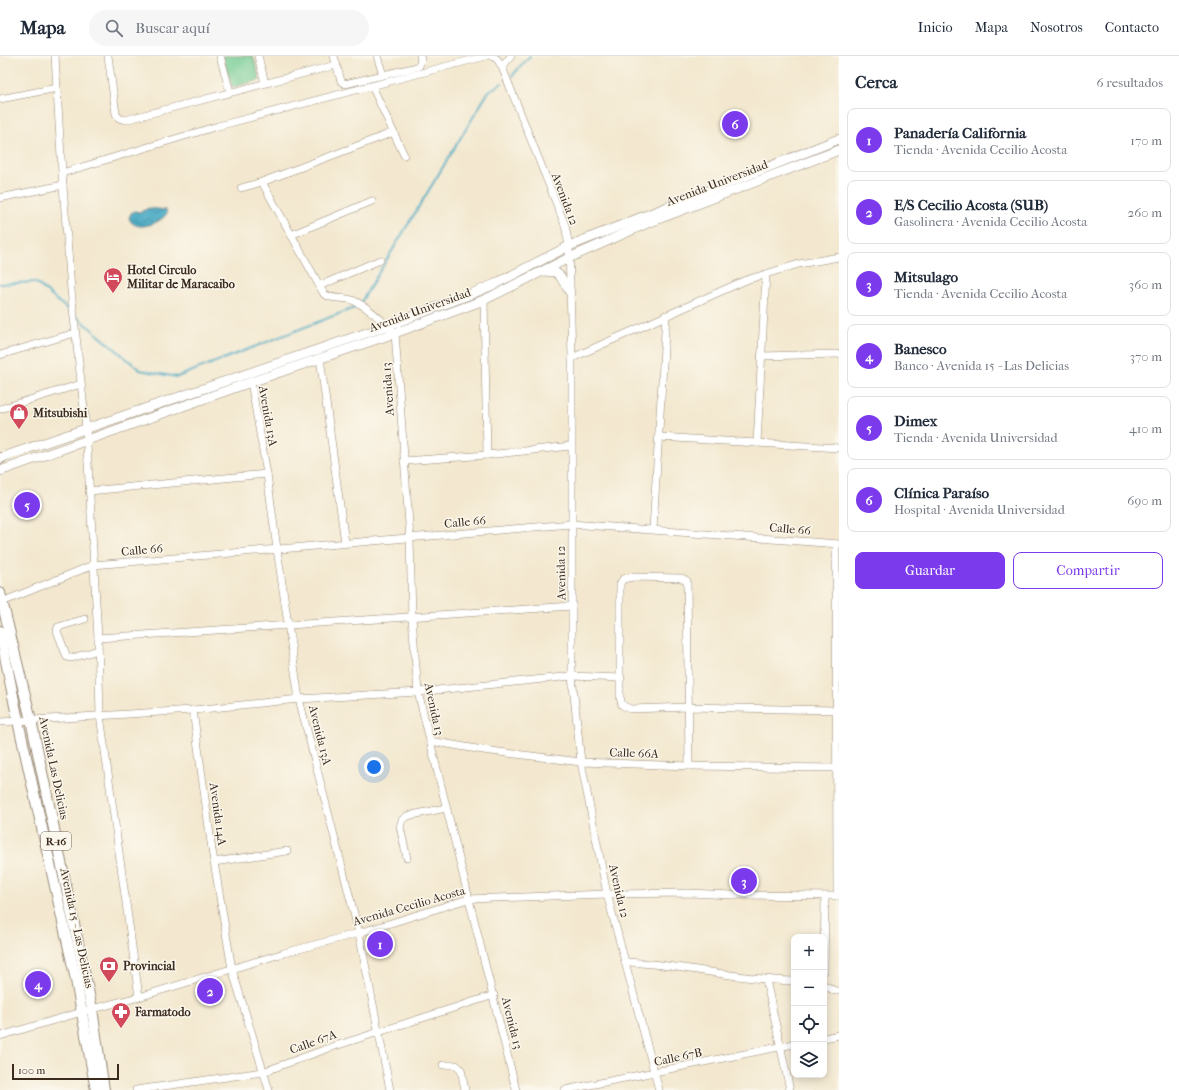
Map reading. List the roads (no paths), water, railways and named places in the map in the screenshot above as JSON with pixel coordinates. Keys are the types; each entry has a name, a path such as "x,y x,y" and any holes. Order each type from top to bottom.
{"main road":[{"name":"Avenida Las Delicias","path":"1,598 31,720 92,1009 104,1090"},
{"name":"Avenida 15 - Las Delicias","path":"1,637 18,721 74,972 96,1090"}],"street":[{"path":"55,56 62,173 73,312 86,428 85,440 98,638 100,715 139,997"},
{"path":"109,56 116,114 125,120 336,65"},
{"path":"220,56 230,92"},
{"path":"258,56 265,83"},
{"path":"334,56 341,81 345,84 419,66 421,60 420,56"},
{"path":"377,56 383,75"},
{"path":"62,173 218,126 486,56"},
{"path":"502,67 511,56"},
{"name":"Avenida 12","path":"496,57 502,67 565,225 569,246 572,358 572,676 581,762 607,894 659,1090"},
{"path":"372,86 404,155"},
{"path":"0,100 57,88"},
{"path":"241,188 262,182 394,132"},
{"name":"Avenida Universidad","path":"0,458 387,326 495,284 569,246 839,139"},
{"name":"Avenida Universidad","path":"0,471 251,382 395,333 484,300 569,258 648,223 839,150"},
{"path":"262,182 324,294 329,298 343,298 351,300 364,307 395,333"},
{"path":"0,198 63,185"},
{"path":"291,235 372,201"},
{"path":"572,358 746,280 799,264 839,257"},
{"path":"319,286 380,260"},
{"path":"543,271 555,272 560,276 570,292"},
{"path":"757,443 766,274"},
{"path":"484,300 486,455"},
{"path":"653,529 666,315"},
{"path":"0,355 75,332"},
{"name":"Avenida 13","path":"395,333 410,538 412,618 418,692 468,899 494,995 516,1090"},
{"path":"761,356 839,354"},
{"path":"320,358 344,543"},
{"name":"Avenida 13A","path":"251,382 267,474 299,699 359,933 390,1090"},
{"path":"0,408 81,384"},
{"path":"659,436 839,448"},
{"path":"404,461 486,455 571,446"},
{"path":"89,491 267,474"},
{"name":"Calle 66","path":"1,598 93,565 571,524 838,544"},
{"path":"838,544 836,710 838,768 838,896"},
{"path":"689,766 689,707 687,581 681,578 633,577 623,579 620,584 620,697 622,706 630,709 689,707 836,710"},
{"path":"98,638 572,606"},
{"path":"85,619 58,627 57,631 67,657 72,658 98,650"},
{"path":"0,722 193,710 299,699 418,692 572,676 621,678"},
{"name":"Avenida 14A","path":"193,710 214,862 232,969 269,1090"},
{"name":"Calle 66A","path":"430,741 484,750 581,762 689,766 838,768"},
{"path":"407,858 400,827 402,820 407,816 446,808"},
{"path":"214,862 287,851"},
{"name":"Avenida Cecilio Acosta","path":"0,1036 359,933 468,899 607,894 838,896"},
{"path":"824,934 825,897"},
{"path":"625,962 647,963 766,980 791,981"},
{"path":"766,980 790,1090"},
{"path":"827,987 835,991 839,991"},
{"name":"Calle 67A","path":"136,1090 263,1072 379,1032 494,995"},
{"path":"827,1037 839,1035"},
{"name":"Calle 67B","path":"565,1090 791,1045"},
{"path":"443,1066 456,1065 461,1069 465,1090"}],"water":[{"path":"149,208 166,210 167,213 163,218 143,226 138,226 131,222 129,218 131,213 135,211 140,212"}],"waterway":[{"path":"512,76 530,56"},
{"path":"361,302 489,91 502,83"},
{"path":"0,284 35,282 72,313"},
{"path":"77,317 140,370 177,377 359,306"}],"place":[{"name":"Clínica Paraíso","path":"735,124"},
{"name":"Hotel Circulo Militar de Maracaibo","path":"113,294"},
{"name":"Mitsubishi","path":"19,430"},
{"name":"Dimex","path":"27,505"},
{"name":"Mitsulago","path":"744,881"},
{"name":"Panadería California","path":"380,944"},
{"name":"Provincial","path":"109,983"},
{"name":"Banesco","path":"38,984"},
{"name":"E/S Cecilio Acosta (SUB)","path":"210,991"},
{"name":"Farmatodo","path":"121,1029"}]}
